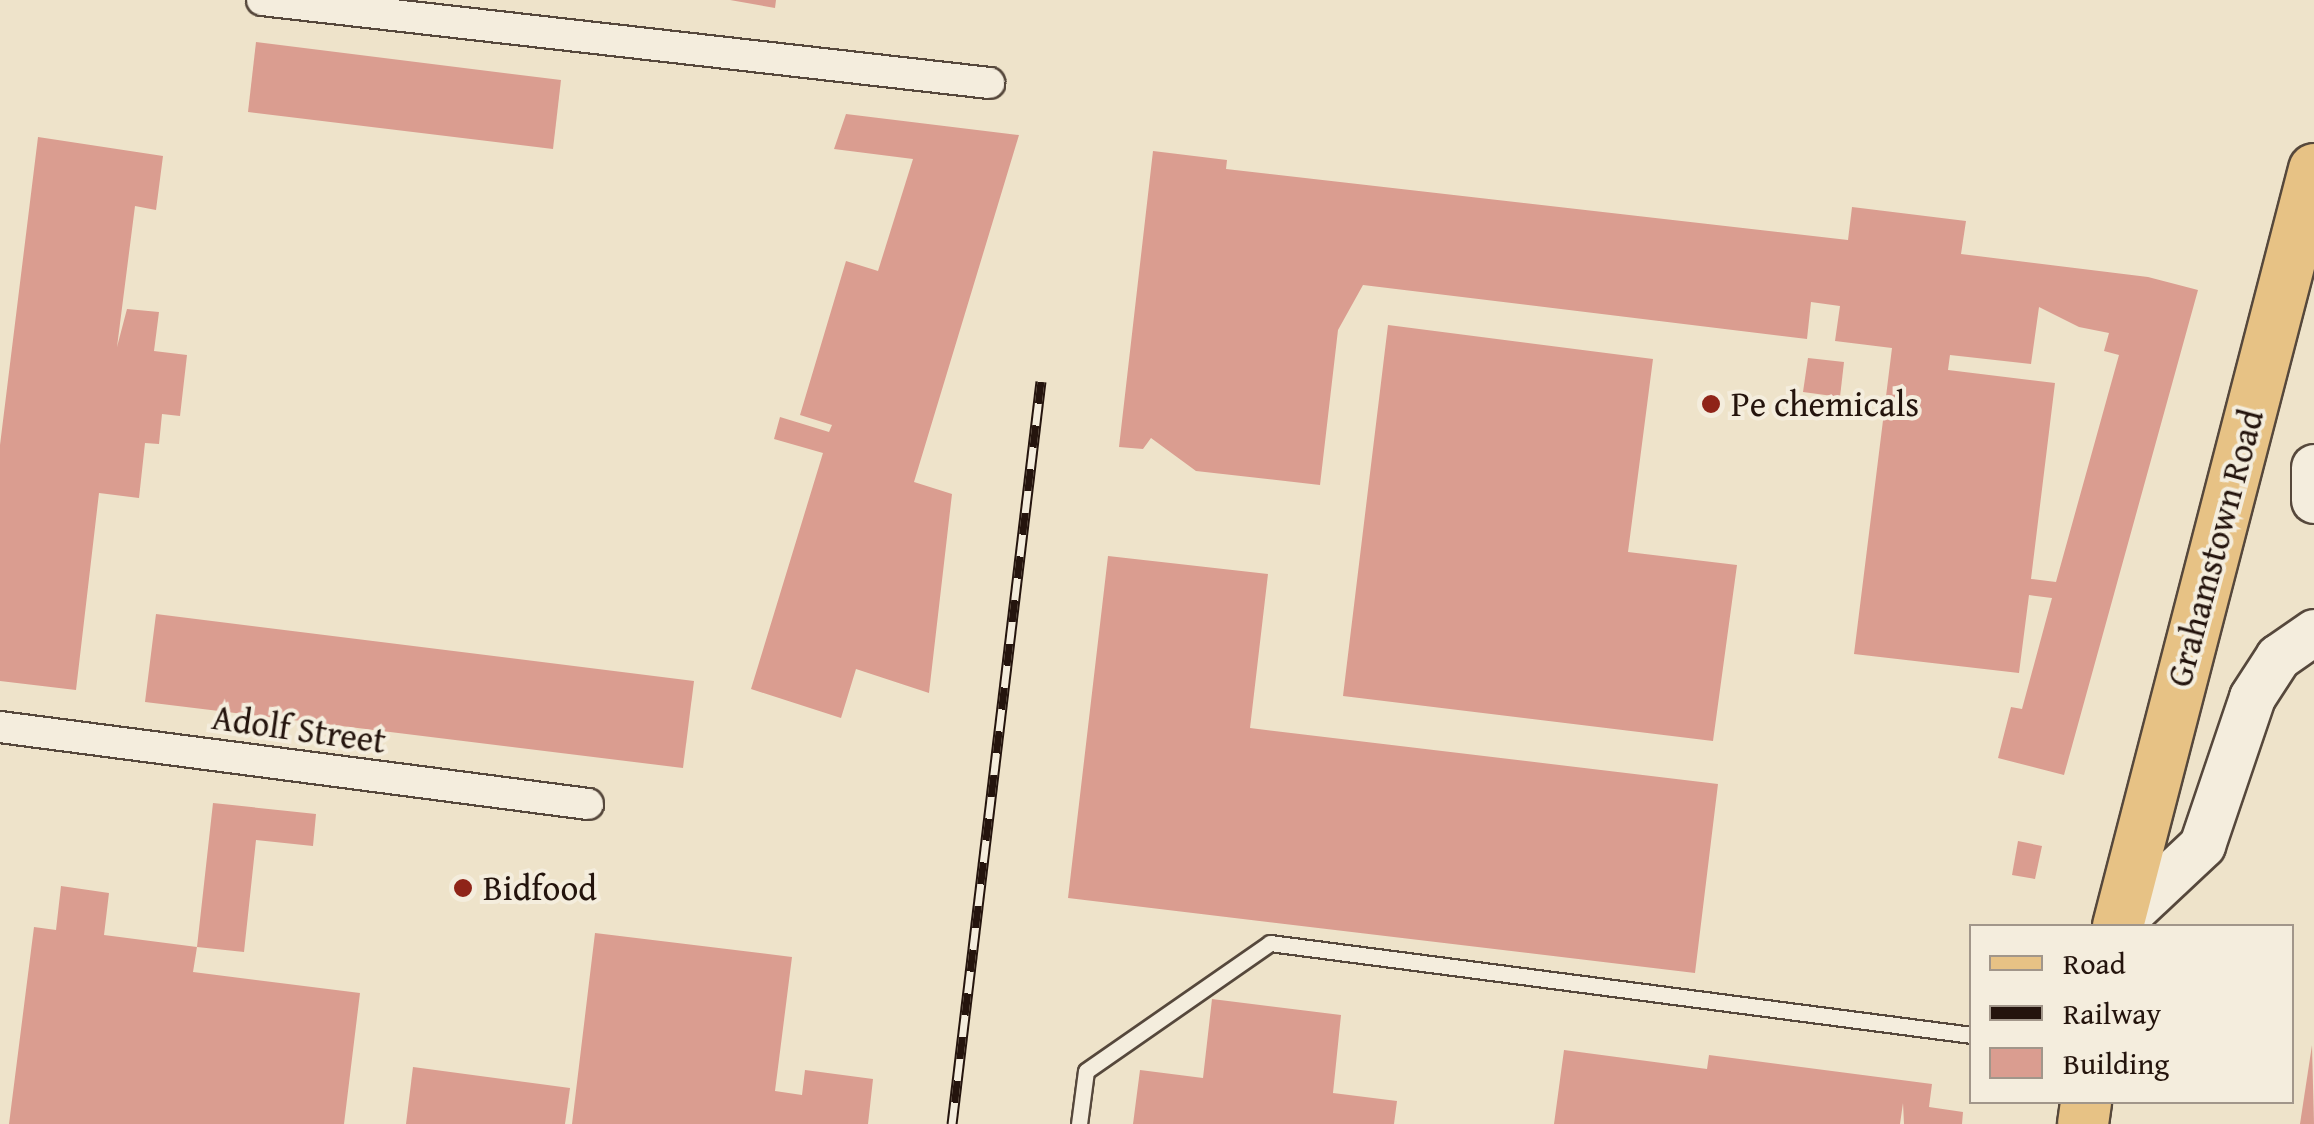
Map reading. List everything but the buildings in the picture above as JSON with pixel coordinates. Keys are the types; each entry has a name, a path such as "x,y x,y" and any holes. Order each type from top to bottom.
{"main road":[{"name":"Grahamstown Road","path":"2119,924 2314,169"},
{"path":"2314,467 2314,500"},
{"path":"2120,924 2202,844 2252,697 2278,657 2314,632"}],"street":[{"path":"262,0 989,83"},
{"name":"Adolf Street","path":"0,728 588,804"}],"lane":[{"path":"1080,1124 1086,1071 1270,944 1969,1035"}],"railway":[{"path":"952,1124 1041,381"}],"place":[{"name":"Pe chemicals","path":"1711,404"},
{"name":"Bidfood","path":"463,888"}]}
